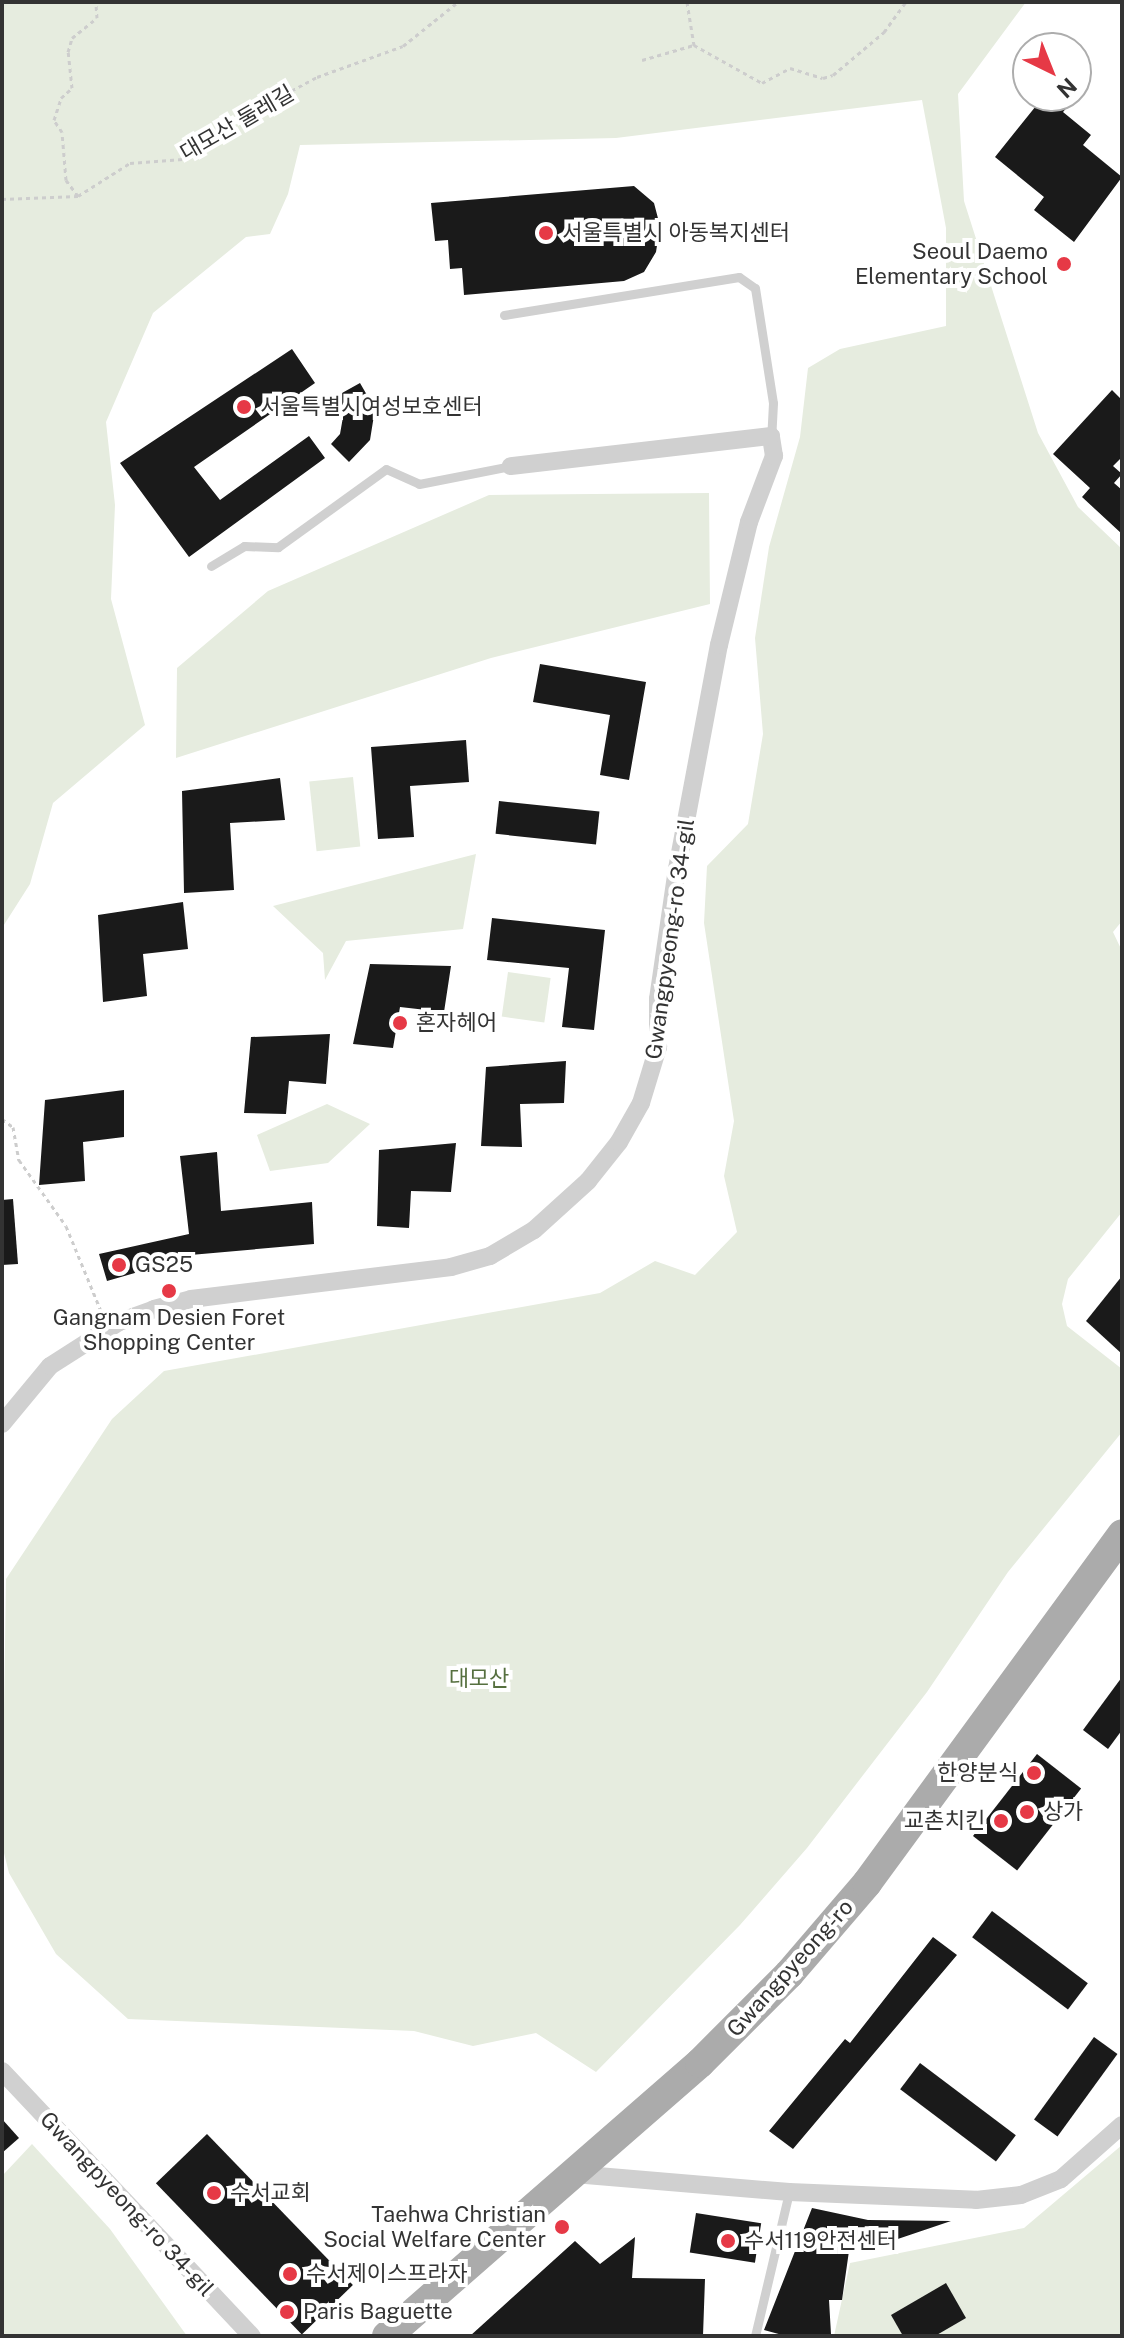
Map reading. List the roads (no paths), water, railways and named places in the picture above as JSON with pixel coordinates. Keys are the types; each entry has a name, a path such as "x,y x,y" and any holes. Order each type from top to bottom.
{"main road":[{"name":"Gwangpyeong-ro","path":"387,2336 710,2053 789,1974 867,1883 1122,1534"}],"street":[{"path":"511,466 771,436"},
{"name":"Gwangpyeong-ro 34-gil","path":"2,1424 50,1366 108,1329 191,1299 451,1267 490,1256 534,1230 588,1181 619,1142 641,1103 658,1047 658,999 677,869 723,630 749,522 774,456 771,436"},
{"name":"Gwangpyeong-ro 34-gil","path":"2,2071 252,2336"},
{"path":"574,2174 789,2192 976,2200 1021,2195 1061,2179 1122,2125"}],"lane":[{"path":"504,315 739,277 755,288 773,403 771,436"},
{"path":"211,566 244,546 278,547 386,469 419,484 511,466"},
{"path":"755,2336 789,2192"}],"place":[{"name":"서울특별시 아동복지센터","path":"546,233"},
{"name":"Seoul Daemo Elementary School","path":"1064,264"},
{"name":"서울특별시여성보호센터","path":"244,407"},
{"name":"혼자헤어","path":"400,1023"},
{"name":"GS25","path":"119,1265"},
{"name":"Gangnam Desien Foret Shopping Center","path":"169,1291"},
{"name":"한양분식","path":"1034,1773"},
{"name":"상가","path":"1027,1812"},
{"name":"교촌치킨","path":"1001,1821"},
{"name":"수서교회","path":"214,2193"},
{"name":"Taehwa Christian Social Welfare Center","path":"562,2227"},
{"name":"수서119안전센터","path":"728,2241"},
{"name":"수서제이스프라자","path":"290,2274"},
{"name":"Paris Baguette","path":"287,2312"}],"park label":[{"name":"대모산","path":"479,1679"}]}
